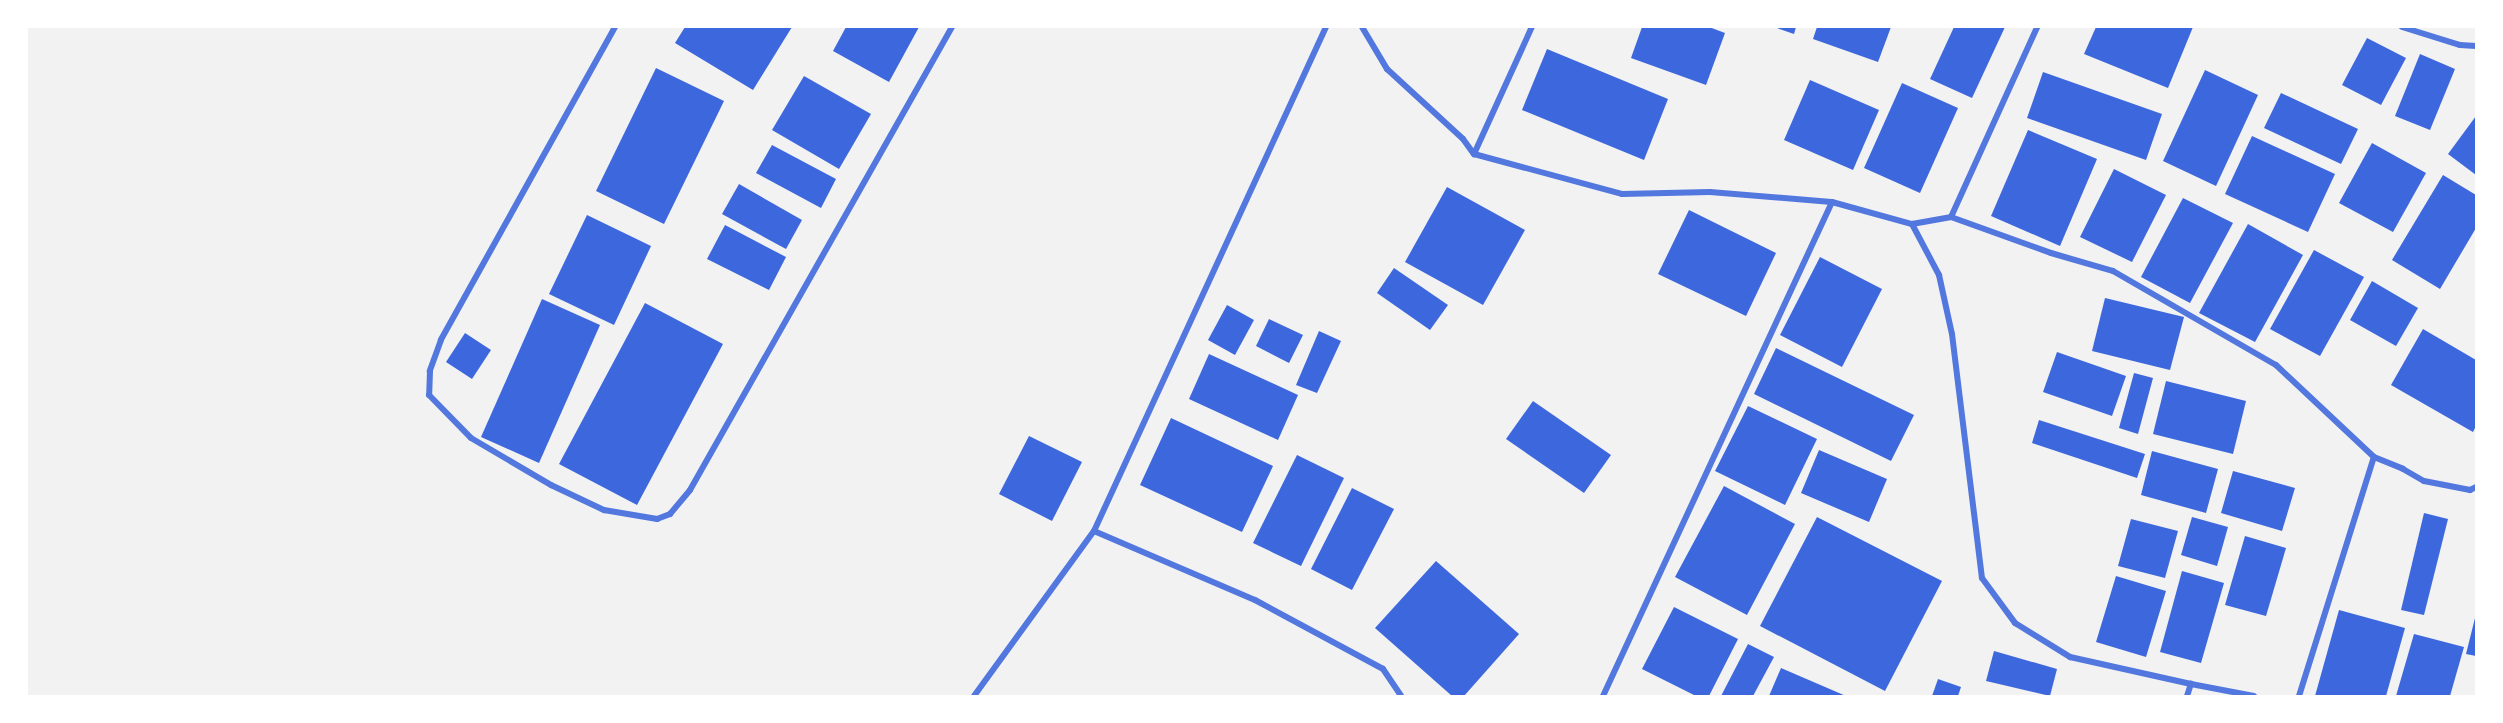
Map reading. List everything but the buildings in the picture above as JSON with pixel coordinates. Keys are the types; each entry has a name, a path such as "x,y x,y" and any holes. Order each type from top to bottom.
{"street":[{"path":"615,27 441,340 430,371 429,395 471,438 551,485 604,510 657,519 670,514 690,489 952,27"},
{"path":"974,696 1094,531 1326,27"},
{"path":"1362,27 1387,69 1463,139 1474,154 1622,194 1710,192 1832,202 1912,224 1951,217 2051,253 2113,271 2276,365 2374,457 2424,481 2470,490 2476,487"},
{"path":"1474,154 1532,27"},
{"path":"1951,217 2037,27"},
{"path":"2402,27 2460,45 2476,46"},
{"path":"1603,696 1832,202"},
{"path":"1912,224 1939,274 1952,334 1982,578 2015,623 2070,657 2254,696"},
{"path":"2299,696 2374,457"},
{"path":"1094,531 1255,600 1285,616 1383,669 1401,696"},
{"path":"2187,696 2191,684"}]}
